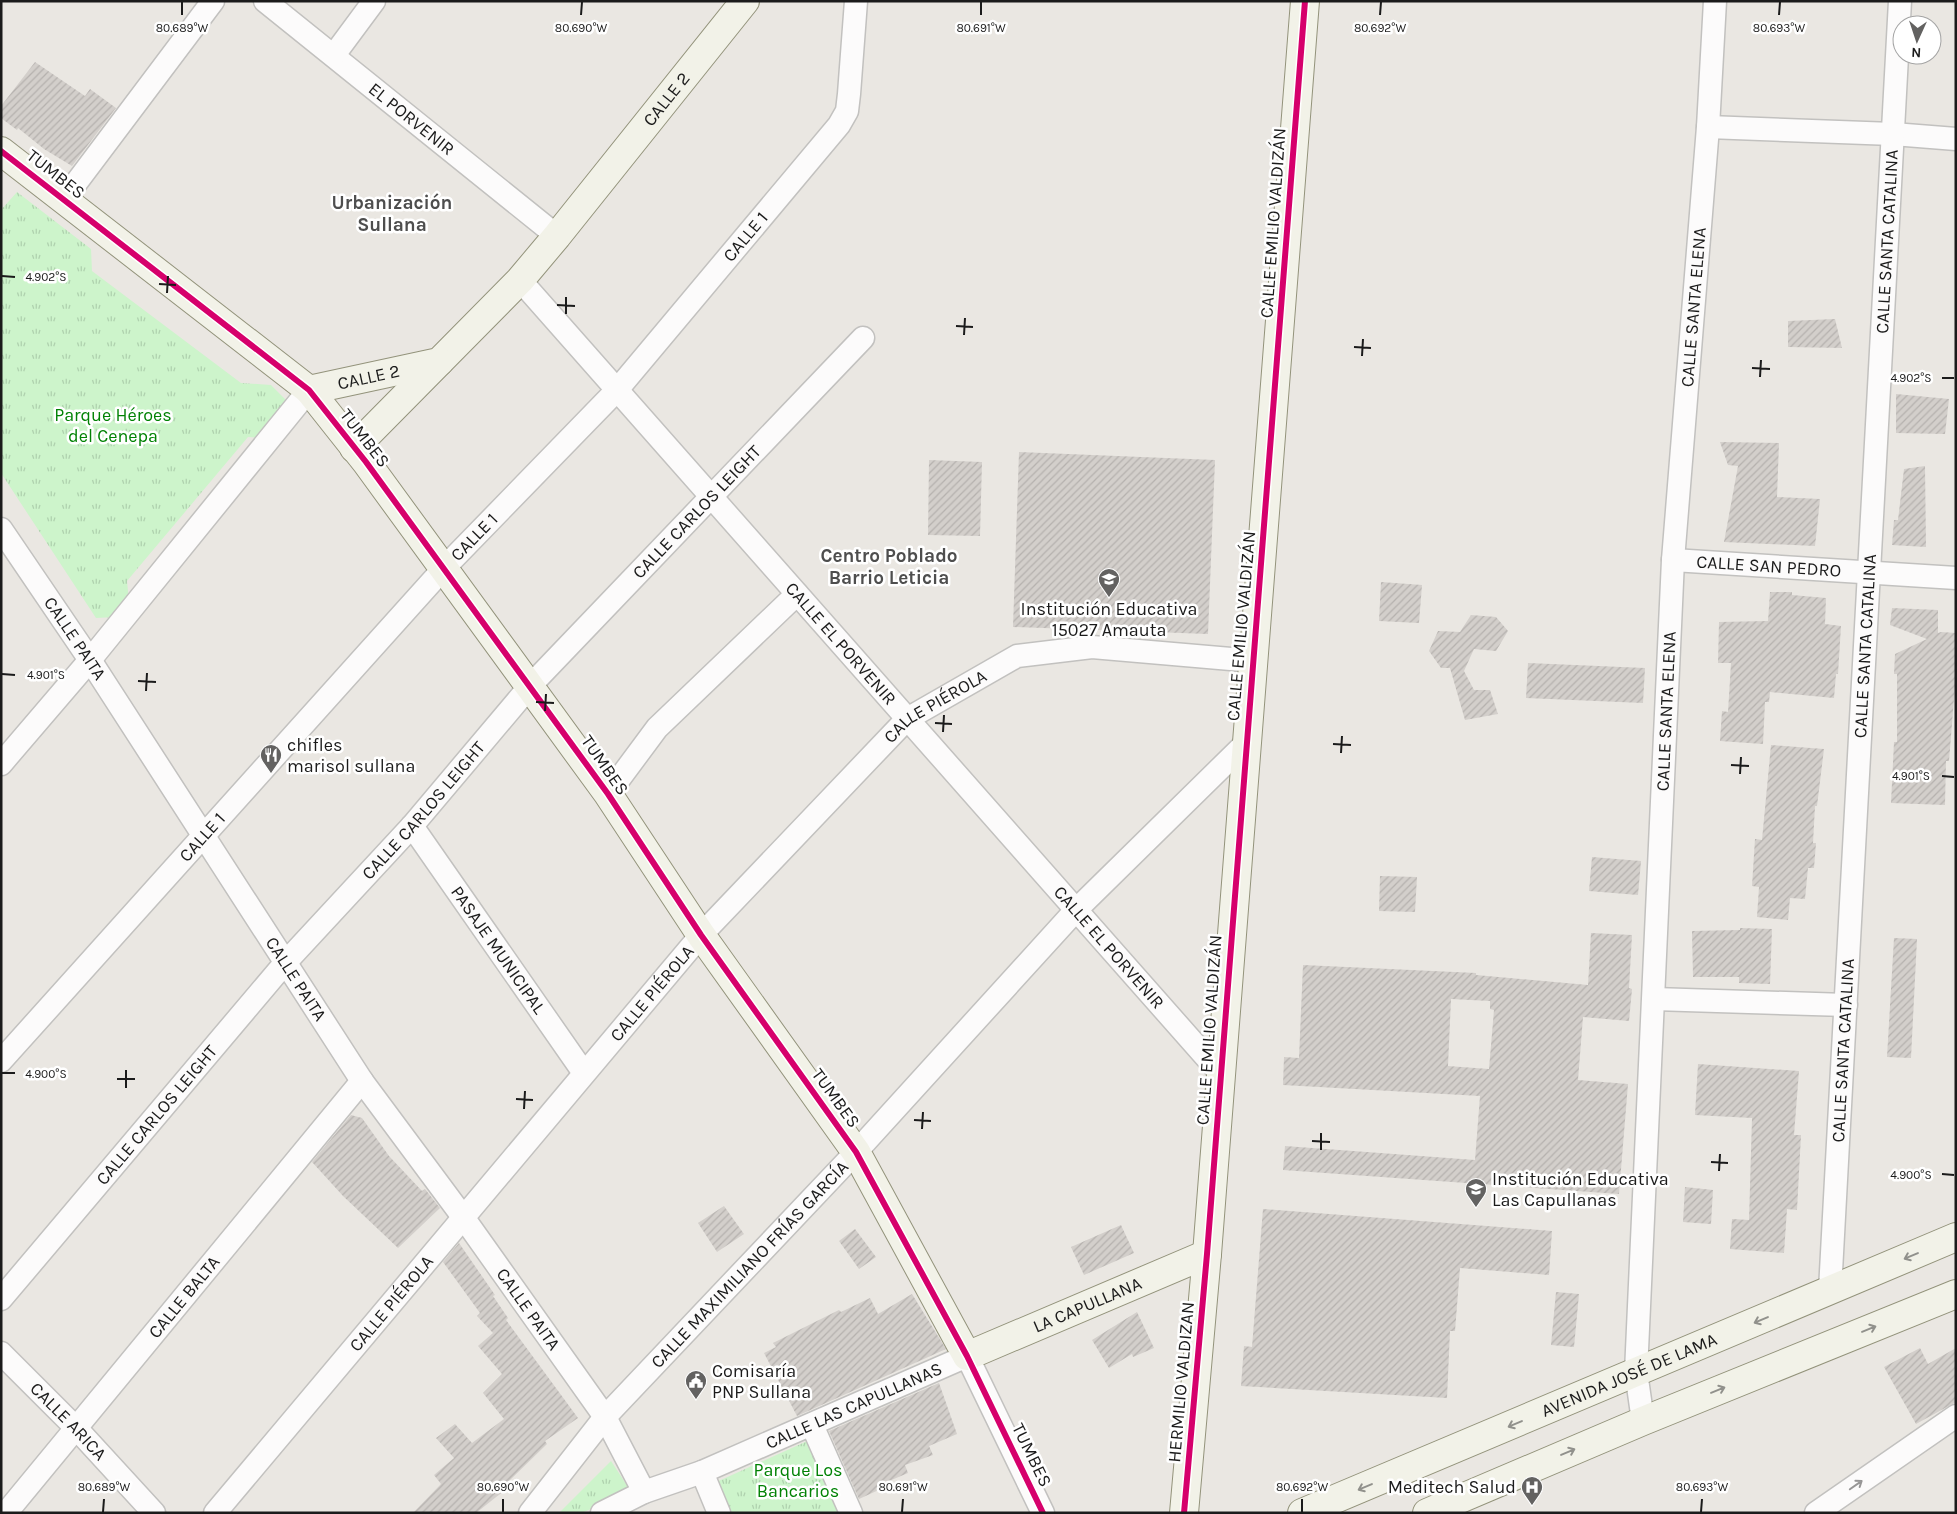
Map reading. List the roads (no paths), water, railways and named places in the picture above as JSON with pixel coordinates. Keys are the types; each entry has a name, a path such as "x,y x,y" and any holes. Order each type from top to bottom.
{"street":[{"path":"64,199 213,1"},
{"name":"EL PORVENIR","path":"266,1 557,236"},
{"path":"334,55 374,1"},
{"name":"CALLE 2","path":"309,390 439,362 520,280 745,1"},
{"name":"CALLE 1","path":"1,1060 444,568 618,390 839,125 847,111 850,94 856,1"},
{"name":"CALLE EMILIO VALDIZÁN","path":"1207,1254 1305,1"},
{"name":"CALLE SANTA ELENA","path":"1643,1420 1636,1372 1673,560 1708,127 1715,1"},
{"name":"CALLE SANTA CATALINA","path":"1830,1290 1900,1"},
{"path":"1708,127 1893,134 1956,139"},
{"name":"TUMBES","path":"1,151 309,390 366,462 608,794 701,935 856,1152 968,1356 1043,1513"},
{"name":"CALLE EL PORVENIR","path":"520,280 1221,1074"},
{"name":"CALLE CARLOS LEIGHT","path":"1,1299 285,964 412,826 530,686 863,338"},
{"path":"354,448 439,362"},
{"path":"1,764 90,660 309,390"},
{"name":"CALLE PAITA","path":"1,529 90,660 362,1081 463,1216 605,1417 644,1492"},
{"name":"CALLE SAN PEDRO","path":"1673,560 1956,578"},
{"path":"608,794 657,728 797,594"},
{"name":"CALLE PIÉROLA","path":"216,1513 463,1216 701,935 907,718 1017,656 1092,647 1254,661"},
{"name":"CALLE MAXIMILIANO FRÍAS GARCÍA","path":"530,1513 605,1417 856,1152 1076,910 1247,742"},
{"name":"PASAJE MUNICIPAL","path":"412,826 584,1073"},
{"path":"1654,999 1846,1006"},
{"name":"CALLE BALTA","path":"6,1513 362,1081"},
{"name":"AVENIDA JOSÉ DE LAMA","path":"1302,1513 1956,1238"},
{"name":"LA CAPULLANA","path":"968,1356 1207,1254"},
{"name":"HERMILIO VALDIZAN","path":"1184,1513 1207,1254"},
{"path":"1427,1513 1643,1420 1956,1294"},
{"name":"CALLE ARICA","path":"1,1353 76,1428 154,1513"},
{"name":"CALLE LAS CAPULLANAS","path":"602,1513 644,1492 702,1472 968,1356"},
{"path":"1816,1513 1956,1416"},
{"path":"812,1425 851,1513"},
{"path":"702,1472 719,1513"}],"place":[{"name":"Institución Educativa 15027 Amauta","path":"1109,598"},
{"name":"chifles marisol sullana","path":"271,774"},
{"name":"Institución Educativa Las Capullanas","path":"1476,1208"},
{"name":"Comisaría PNP Sullana","path":"696,1400"},
{"name":"Meditech Salud","path":"1532,1506"}],"district":[{"name":"Urbanización Sullana","path":"392,214"},
{"name":"Centro Poblado Barrio Leticia","path":"889,567"}],"park label":[{"name":"Parque Héroes del Cenepa","path":"113,425"},
{"name":"Parque Los Bancarios","path":"798,1480"}]}
